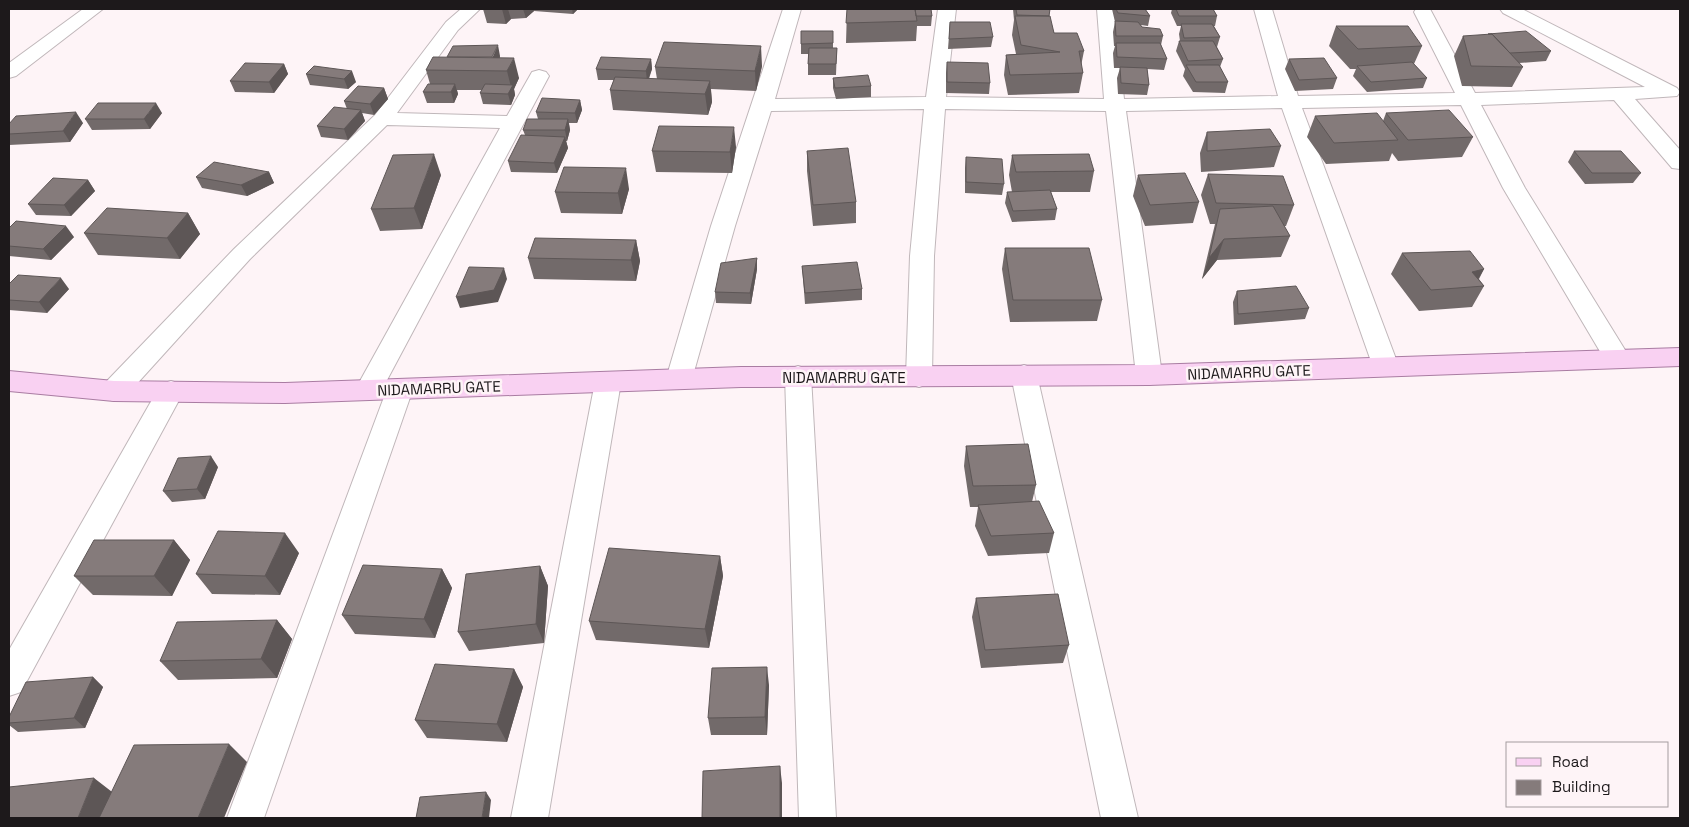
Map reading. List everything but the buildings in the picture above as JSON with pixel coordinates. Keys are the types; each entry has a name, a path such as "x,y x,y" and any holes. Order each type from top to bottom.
{"main road":[{"name":"NIDAMARRU GATE","path":"9,381 114,391 285,393 798,376 1149,376 1680,357"}],"street":[{"path":"9,72 94,9"},
{"path":"114,391 242,254 382,119 452,26 471,9"},
{"path":"679,380 723,226 792,9"},
{"path":"919,377 922,256 935,103 947,9"},
{"path":"1106,9 1115,105 1149,376"},
{"path":"1263,9 1289,101 1386,367"},
{"path":"1510,9 1675,95"},
{"path":"1423,12 1514,188 1617,358"},
{"path":"368,390 539,76"},
{"path":"763,105 935,103 1115,105 1468,99 1620,94 1675,95"},
{"path":"1620,94 1680,163"},
{"path":"382,119 514,122"},
{"path":"798,376 818,818"},
{"path":"1024,376 1120,818"},
{"path":"529,818 608,382"},
{"path":"245,818 400,389"},
{"path":"9,681 171,392"}]}
